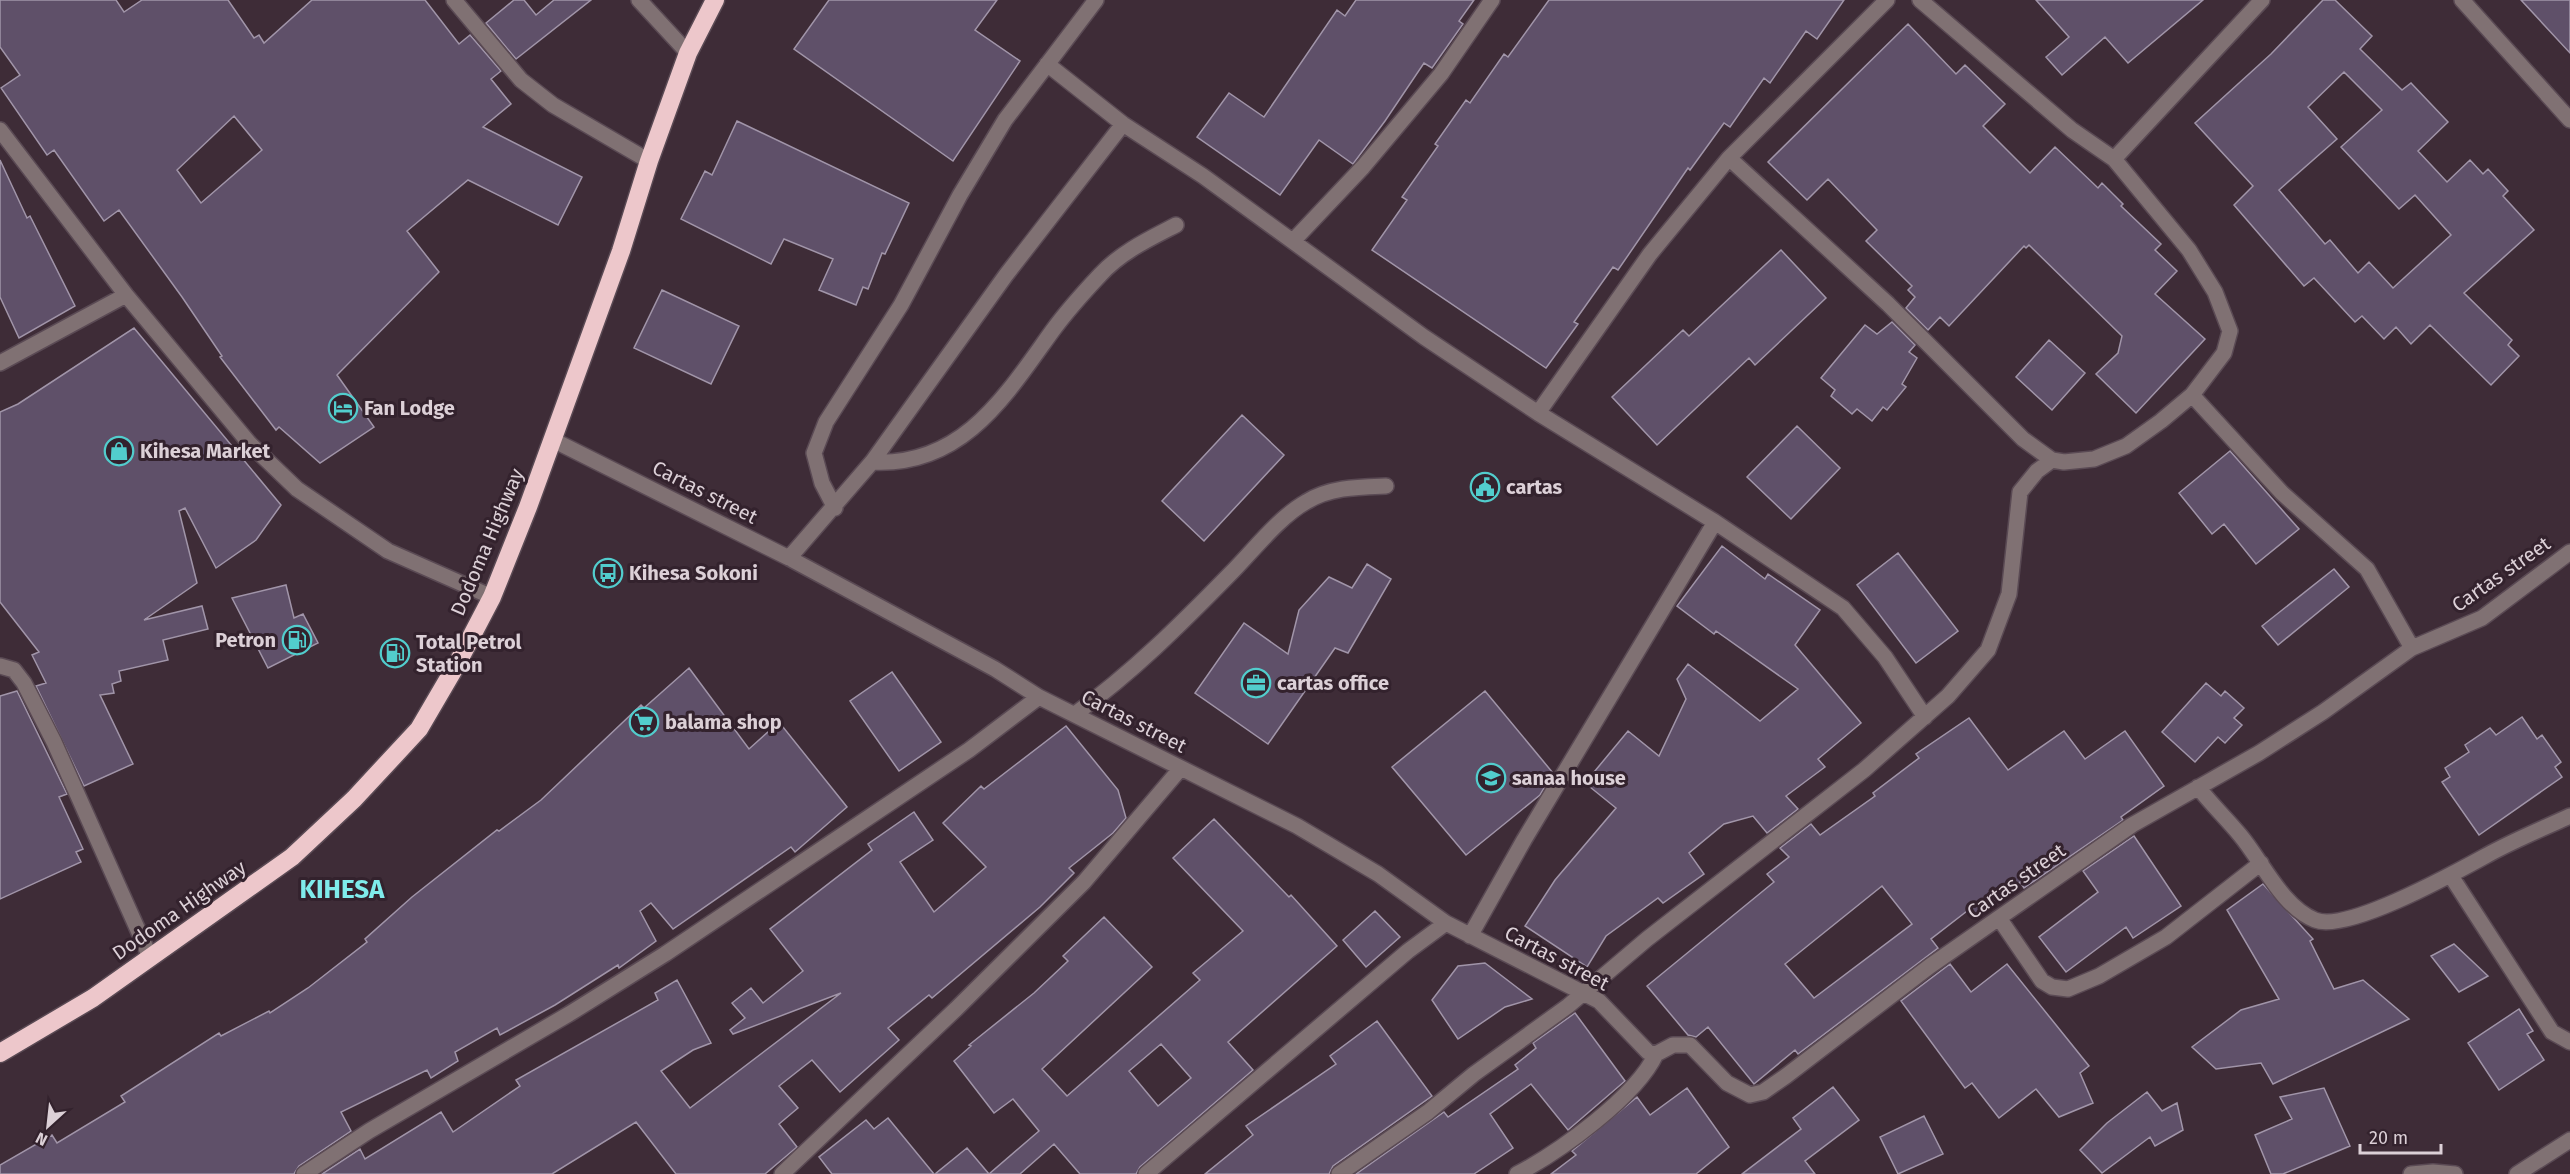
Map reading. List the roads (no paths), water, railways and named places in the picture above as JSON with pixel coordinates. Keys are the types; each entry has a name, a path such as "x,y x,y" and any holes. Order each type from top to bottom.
{"highway":[{"name":"Dodoma Highway","path":"0,1053 93,998 292,857 370,782 419,729 492,597 553,440 621,251 649,161 688,53 715,0"}],"street":[{"path":"454,0 521,80 553,105 649,161"},
{"path":"639,0 688,53"},
{"path":"835,508 822,483 814,453 817,440 901,305 960,195 1005,120 1096,0"},
{"path":"1293,241 1363,167 1441,74 1492,0"},
{"path":"1538,413 1650,254 1729,158 1887,0"},
{"path":"1729,158 1888,304 2024,439 2052,460 2064,462 2094,459 2126,447 2192,395 2224,353 2230,331 2227,318 2215,292 2189,250 2114,159 2072,130 1920,0"},
{"path":"2114,159 2262,0"},
{"path":"2463,0 2570,120"},
{"path":"1047,64 1123,124 1203,176 1424,337 1538,413 1715,522 1844,608 1885,657 1924,717"},
{"path":"789,558 835,508 872,462 1006,275 1123,124"},
{"path":"0,130 126,295 250,444 297,489 388,550 492,597"},
{"path":"872,462 894,463 915,460 939,451 972,429 999,404 1054,329 1101,273 1121,256 1176,225"},
{"path":"0,363 126,295"},
{"path":"2192,395 2282,493 2367,569 2412,648"},
{"name":"Cartas street","path":"553,440 789,558 995,669 1040,697 1297,826 1378,874 1446,923 1599,1001 1644,1049 1656,1054 1673,1044 1690,1046 1727,1083 1745,1095 1755,1095 1786,1076 1930,966 2132,825 2287,735 2412,648 2482,618 2570,552"},
{"path":"1339,1174 1428,1112 1474,1074 1568,1006 1581,992 1864,770 1968,676 1988,650 2009,594 2020,492 2037,471 2052,460"},
{"path":"1075,714 1105,692 1166,638 1306,501 1346,487 1386,486"},
{"path":"1470,936 1524,840 1715,522"},
{"path":"0,666 14,670 24,683 54,742 150,957"},
{"path":"304,1174 369,1131 569,1014 665,954 969,750 1040,697"},
{"path":"782,1174 956,1009 1076,890 1128,833 1181,768"},
{"path":"2198,787 2241,835 2297,909 2314,920 2326,923 2342,921 2401,898 2451,876 2492,853 2570,816"},
{"path":"1999,918 2042,981 2052,987 2068,989 2100,976 2166,936 2261,863"},
{"path":"2451,876 2552,1032 2570,1042"},
{"path":"1146,1174 1399,958 1446,923"},
{"path":"1517,1174 1575,1136 1617,1100 1646,1072 1656,1054"},
{"path":"2517,1174 2570,1140"},
{"path":"2411,1174 2433,1172 2455,1174"}],"place":[{"name":"Fan Lodge","path":"343,408"},
{"name":"Kihesa Market","path":"119,451"},
{"name":"cartas","path":"1485,487"},
{"name":"Kihesa Sokoni","path":"608,573"},
{"name":"Petron","path":"297,640"},
{"name":"Total Petrol Station","path":"395,653"},
{"name":"cartas office","path":"1256,683"},
{"name":"balama shop","path":"644,722"},
{"name":"sanaa house","path":"1491,778"}],"district":[{"name":"KIHESA","path":"342,889"}]}
